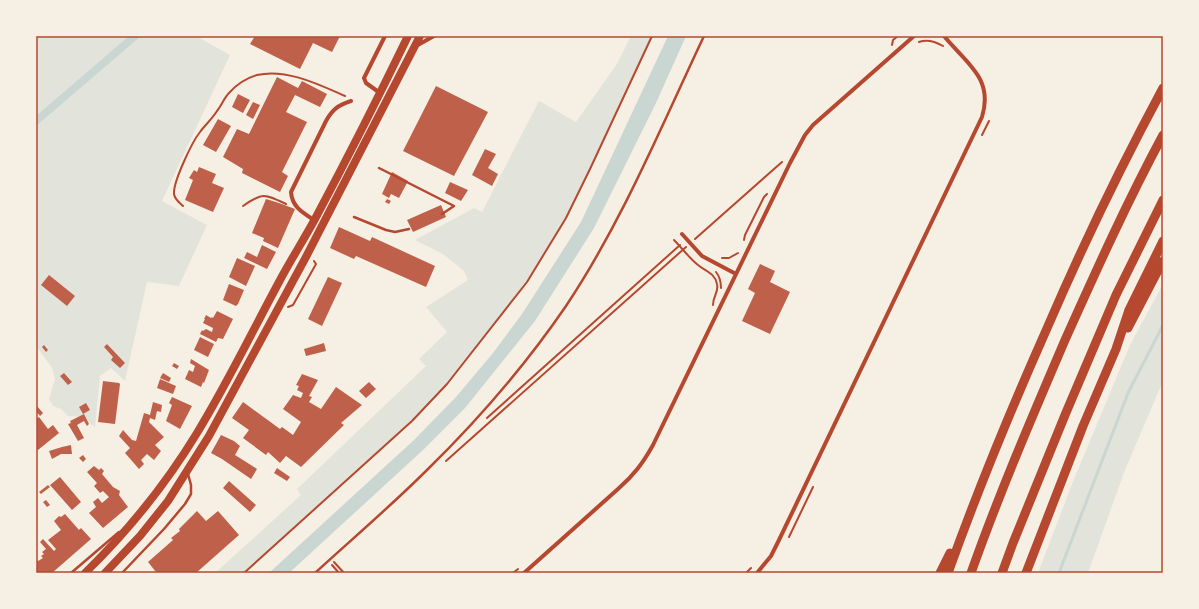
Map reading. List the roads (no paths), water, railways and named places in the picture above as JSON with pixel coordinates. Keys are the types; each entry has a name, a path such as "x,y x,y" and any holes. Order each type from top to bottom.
{"highway":[{"path":"948,573 966,522 1017,395 1071,273 1133,143 1163,88"},
{"path":"971,573 985,533 1044,389 1090,284 1163,135"},
{"path":"1002,573 1068,408 1116,295 1163,200"},
{"path":"1026,573 1130,310 1163,241"},
{"path":"1116,348 1137,312 1163,261"},
{"path":"940,573 966,522"}],"main road":[{"path":"85,573 108,550 135,519 167,478 197,433 314,220 408,36"},
{"path":"105,573 140,536 168,501 188,472 212,431 307,255 420,36"}],"street":[{"path":"380,93 366,84 364,78 385,36"},
{"path":"414,47 434,36"},
{"path":"524,573 632,477 644,462 805,135 813,125 914,36"},
{"path":"757,573 771,556 779,540 982,117 986,102 984,88 980,77 944,36"},
{"path":"314,220 300,211 292,200 291,192 332,111 340,104 351,100"},
{"path":"682,234 702,256 736,274"}],"lane":[{"path":"315,573 427,470 489,405 515,374 548,330 566,305 603,245 636,181 704,36"},
{"path":"379,168 454,206 442,214"},
{"path":"354,217 386,230 395,232 409,229"},
{"path":"122,573 164,529 185,504 191,494 191,485 188,472"},
{"path":"71,573 135,519"}],"waterway":[{"path":"1059,573 1128,393 1163,325"}]}
